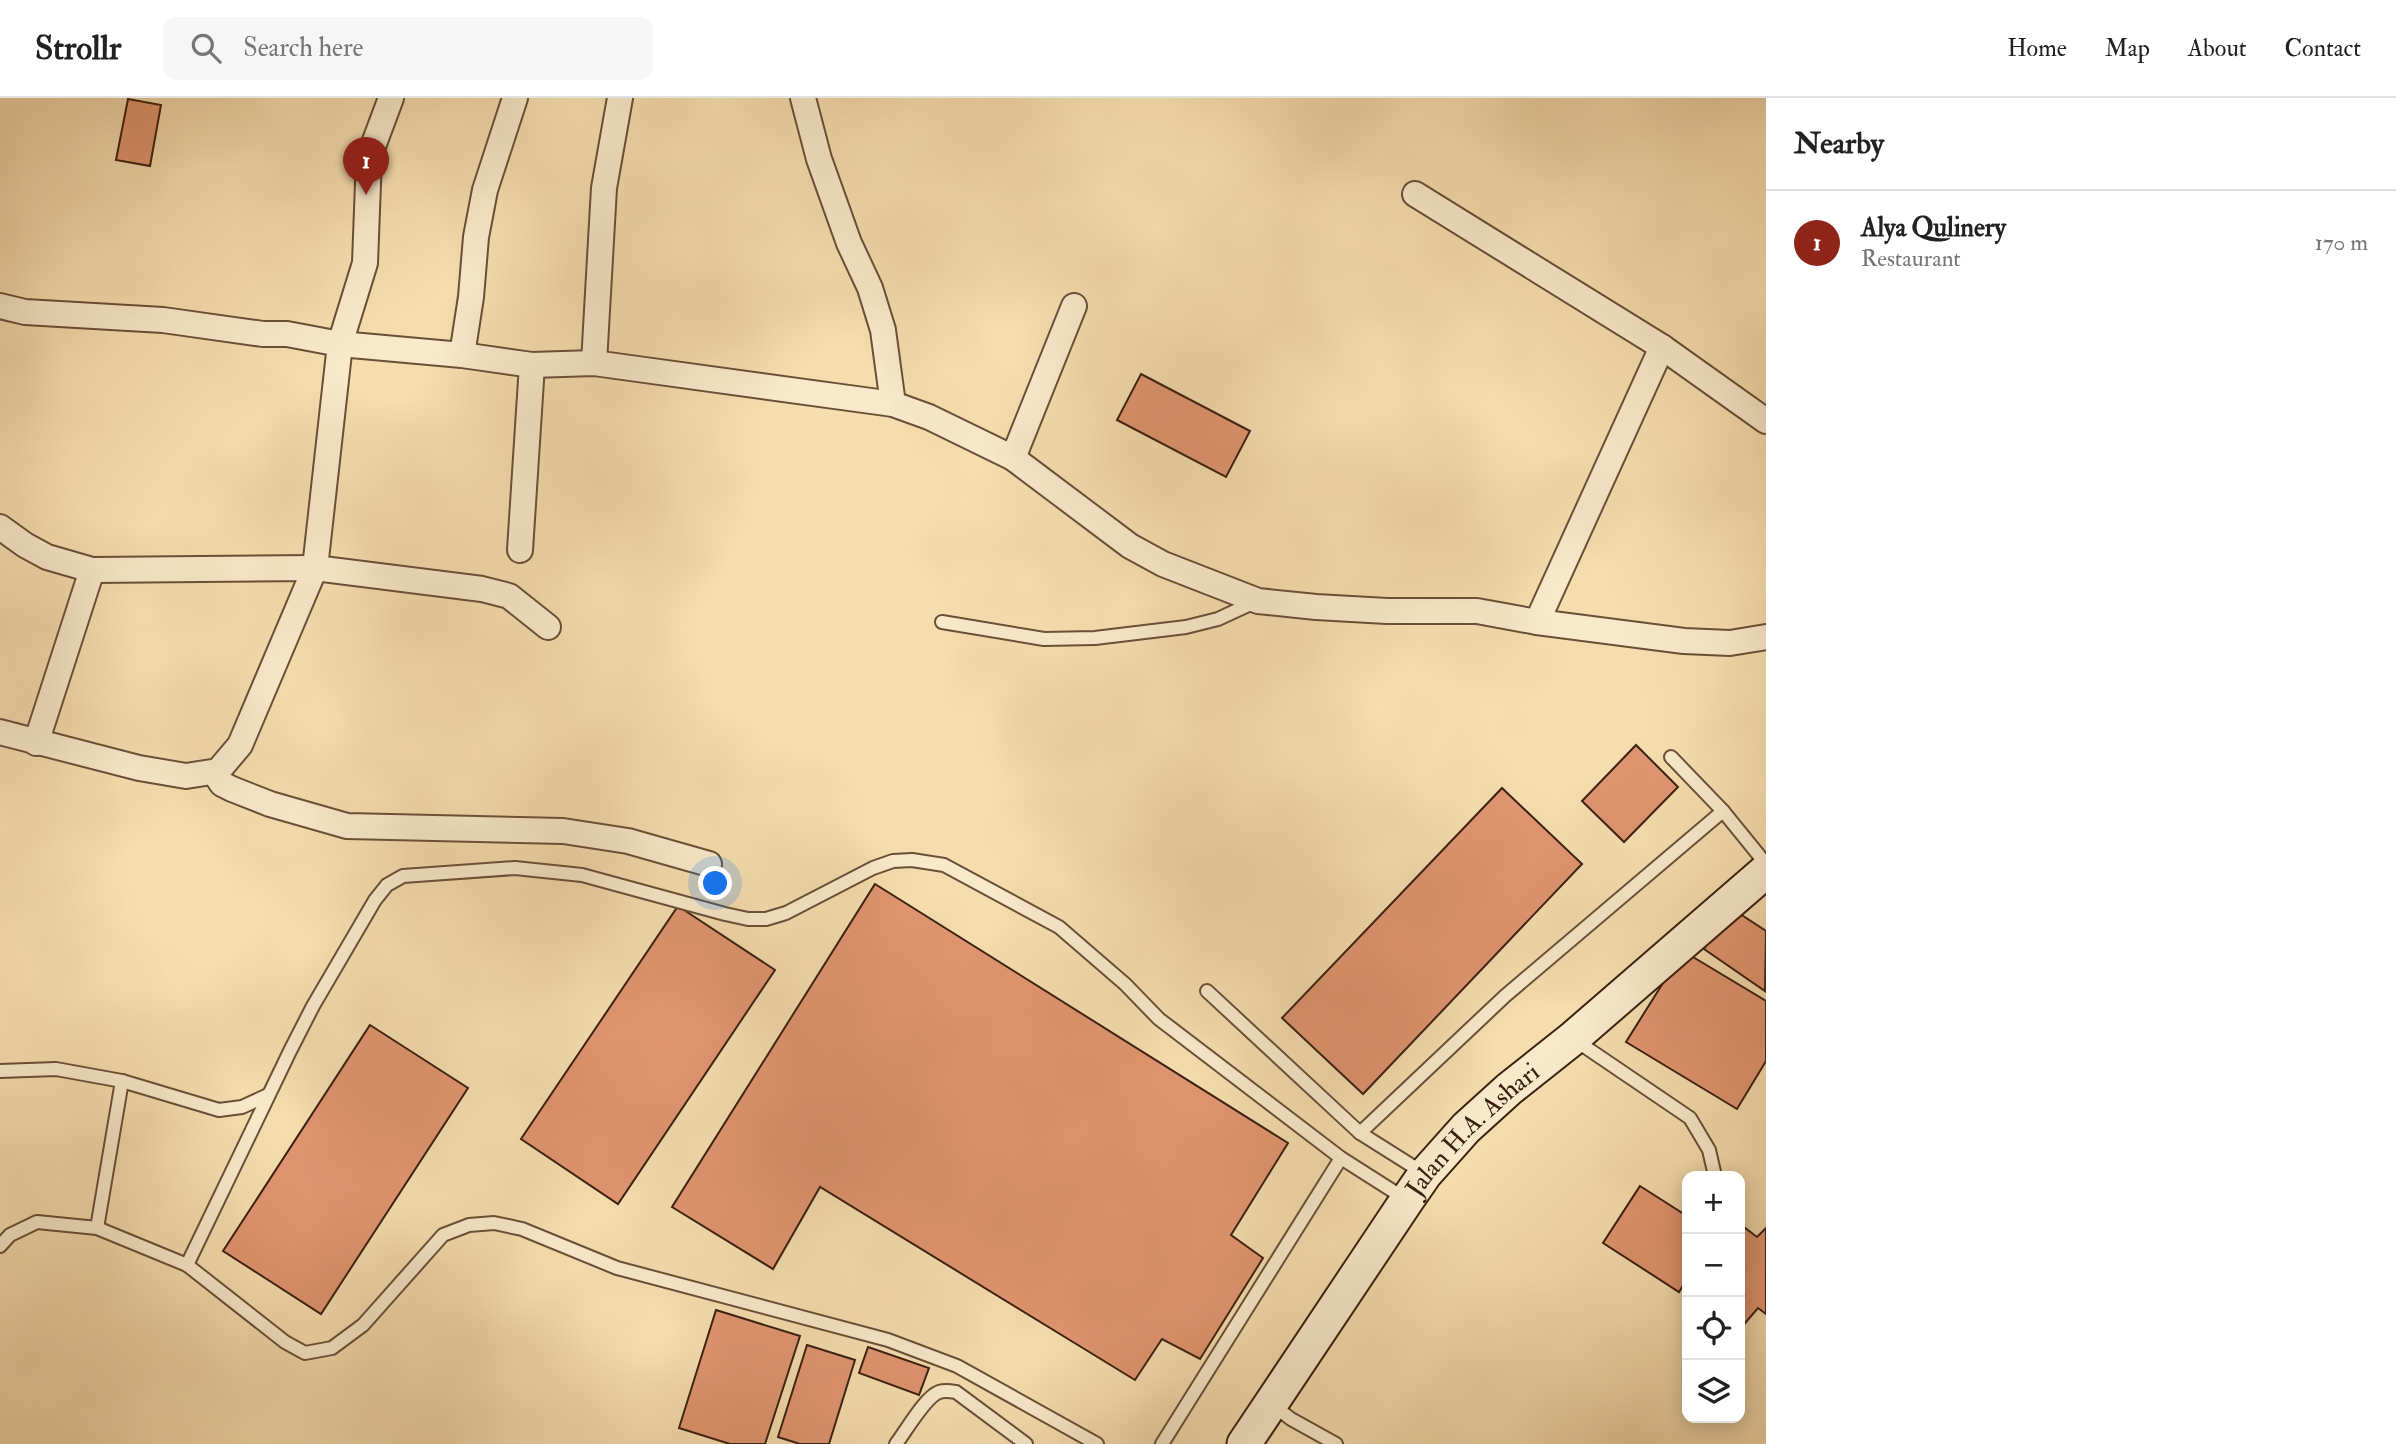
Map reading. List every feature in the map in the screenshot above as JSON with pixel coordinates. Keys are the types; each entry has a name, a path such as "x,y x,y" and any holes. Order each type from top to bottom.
{"street":[{"path":"0,732 139,768 186,776 218,771 240,746 315,568 340,344 365,263 371,149 391,98"},
{"path":"462,355 471,297 476,237 485,190 515,98"},
{"path":"594,363 604,188 620,98"},
{"path":"803,98 819,159 849,243 870,288 883,330 893,404"},
{"path":"1415,194 1662,347 1766,421"},
{"path":"0,306 25,312 163,320 264,334 287,334 340,344 462,355 532,365 594,363 893,404 929,417 1013,458 1130,546 1186,575 1258,601 1375,611 1478,611 1537,622 1684,641 1730,643 1766,637"},
{"path":"1013,458 1074,306"},
{"path":"1537,622 1662,347"},
{"path":"520,550 532,365"},
{"path":"0,527 25,545 47,556 92,570 315,568 482,589 509,596 548,627"},
{"path":"36,743 92,570"},
{"path":"218,771 222,784 232,789 270,804 347,826 563,831 628,841 709,864"},
{"name":"Jalan H.A. Ashari","path":"1244,1444 1416,1187 1483,1112 1572,1039 1766,870"}],"lane":[{"path":"942,622 1044,639 1095,638 1186,627 1218,619 1258,601"},
{"path":"1671,757 1723,811 1766,864"},
{"path":"1360,1133 1505,996 1723,811"},
{"path":"187,1265 313,1006 375,900 387,885 403,876 515,868 582,875 725,914 748,919 766,919 786,913 873,868 893,861 912,860 944,865 1059,927 1125,984 1159,1019 1341,1158 1416,1187"},
{"path":"1207,990 1416,1187"},
{"path":"1572,1039 1689,1118 1709,1150 1714,1171"},
{"path":"0,1071 57,1069 122,1081 219,1110 242,1107 268,1095"},
{"path":"97,1228 122,1081"},
{"path":"1162,1444 1341,1158"},
{"path":"0,1246 10,1235 37,1222 97,1228 187,1265 285,1342 304,1353 332,1348 363,1325 443,1235 470,1225 494,1223 522,1229 617,1268 888,1340 957,1366 1097,1444"},
{"path":"896,1444 928,1400 936,1393 945,1391 956,1392 1026,1444"},
{"path":"1270,1403 1291,1419 1336,1444"}],"building":[{"path":"128,99 161,105 150,166 116,160"},
{"path":"1141,374 1250,431 1226,477 1117,420"},
{"path":"1636,745 1678,787 1624,842 1582,801"},
{"path":"1502,788 1582,864 1363,1094 1282,1018"},
{"path":"875,884 1288,1143 1231,1235 1263,1258 1200,1359 1162,1339 1135,1380 820,1187 773,1269 672,1207"},
{"path":"678,906 775,970 618,1204 521,1139"},
{"path":"1731,908 1766,931 1765,991 1704,949"},
{"path":"1683,951 1766,1001 1766,1061 1737,1109 1626,1042"},
{"path":"370,1025 468,1088 321,1314 223,1251"},
{"path":"1640,1186 1682,1213 1682,1287 1679,1292 1603,1243"},
{"path":"1745,1228 1757,1237 1766,1228 1766,1314 1758,1308 1745,1323"},
{"path":"716,1310 800,1336 765,1444 730,1444 679,1428"},
{"path":"807,1345 855,1360 829,1444 800,1444 778,1437"},
{"path":"868,1347 929,1368 919,1395 859,1373"}],"place":[{"name":"Alya Qulinery","path":"366,195"}]}
